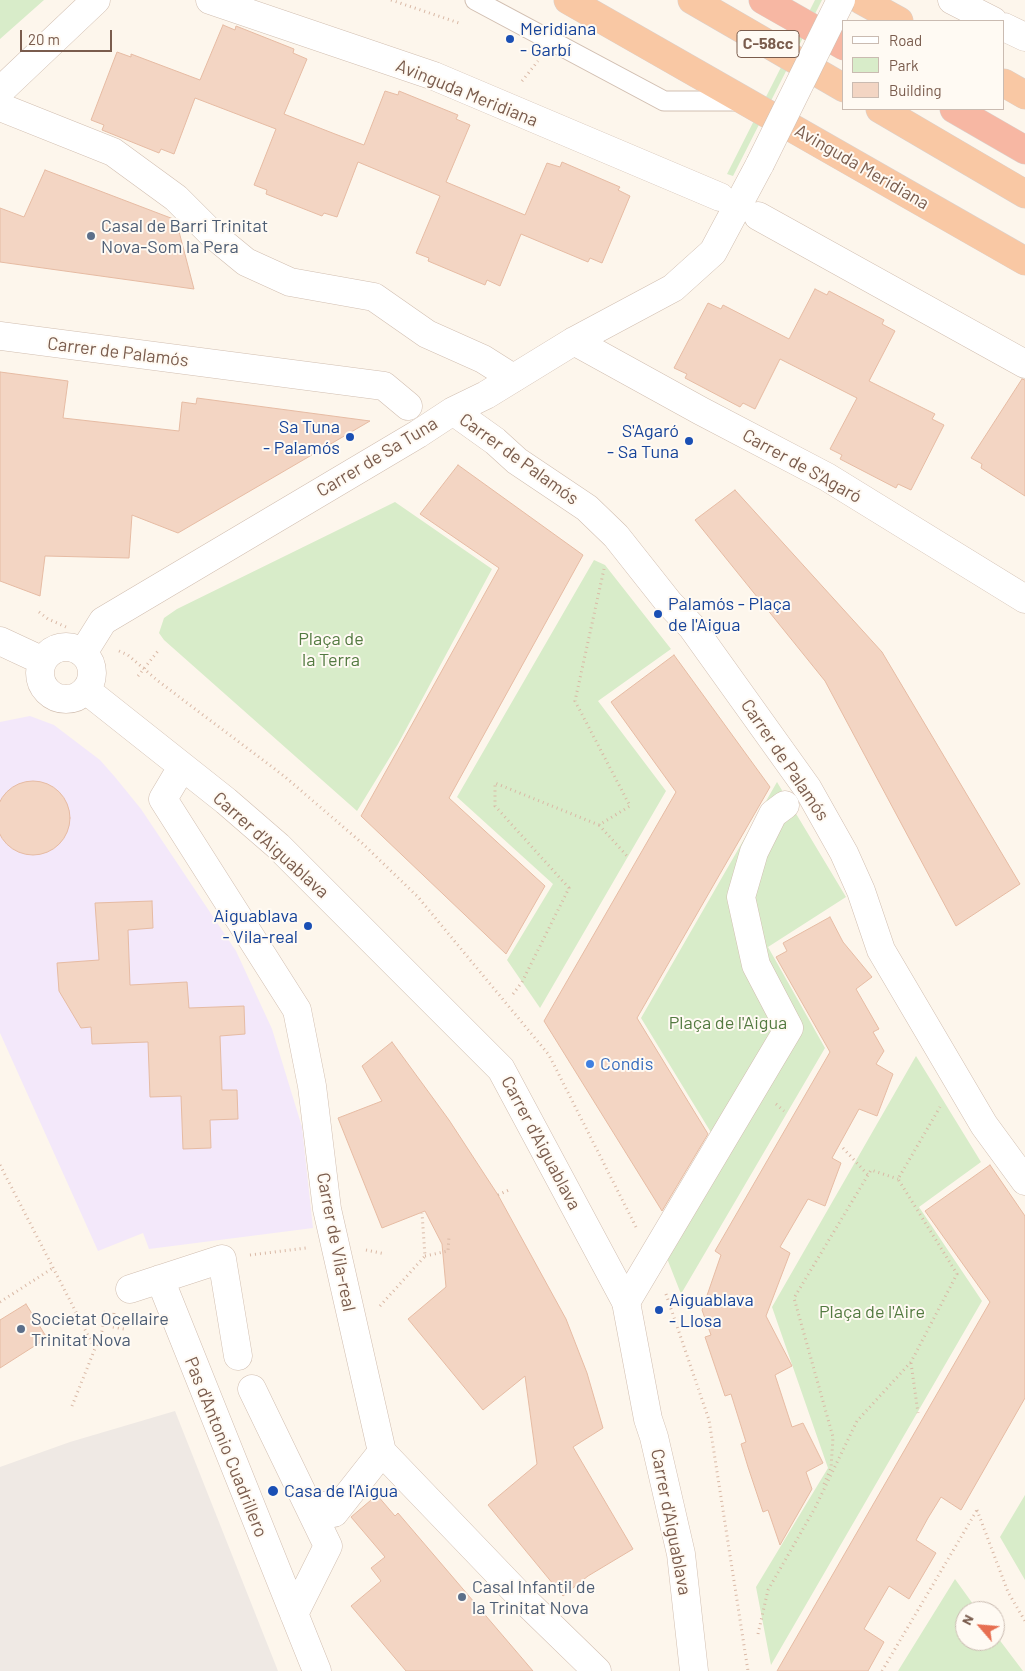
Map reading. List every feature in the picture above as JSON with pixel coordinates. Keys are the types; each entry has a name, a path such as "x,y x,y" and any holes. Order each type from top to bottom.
{"highway":[{"name":"Avinguda Meridiana","path":"568,0 1025,261"},
{"name":"C-58cc","path":"692,0 842,87"},
{"path":"763,0 842,45"},
{"path":"861,0 897,20"},
{"path":"1005,66 1025,75"},
{"path":"1005,84 1025,95"},
{"path":"882,110 1025,194"},
{"path":"956,110 1025,150"}],"street":[{"path":"0,91 96,0"},
{"name":"Avinguda Meridiana","path":"210,0 434,76 739,206 1025,364"},
{"name":"Carrer de Sa Tuna","path":"83,653 103,622 418,434 453,411 574,341 673,288 713,252 739,206 841,0"},
{"path":"952,0 991,20"},
{"path":"1005,27 1025,37"},
{"path":"0,107 113,152 176,198 212,234 246,262 290,282 374,298 427,334 483,359 513,378"},
{"name":"Carrer de Palamós","path":"0,336 384,386 408,406"},
{"name":"Carrer de S'Agaró","path":"574,341 701,412 827,477 1025,599"},
{"name":"Carrer de Palamós","path":"453,411 495,441 517,461 587,508 616,536 669,603 692,627 808,789 844,853 861,891 881,950 984,1125 1025,1181"},
{"path":"0,641 43,661"},
{"path":"61,647 69,647 83,653 88,659 92,675 86,690 72,699 55,697 48,693 40,678 43,661 53,650 61,647"},
{"name":"Carrer d'Aiguablava","path":"86,690 278,846 501,1069 626,1302 648,1419 654,1437 681,1554 694,1671"},
{"name":"Carrer de Vila-real","path":"182,767 163,799 297,1010 312,1086 327,1209 382,1452"},
{"path":"626,1302 788,1028 756,965 741,897 758,844 773,814 785,805"},
{"path":"130,1289 222,1258 238,1356"},
{"name":"Pas d'Antonio Cuadrillero","path":"160,1279 317,1671"},
{"path":"252,1389 296,1454 328,1546 294,1614"},
{"path":"339,1493 382,1452 522,1598 597,1671"}],"lane":[{"path":"475,0 664,101 745,101"}],"path":[{"path":"599,825 630,806 575,701 605,565"},
{"path":"39,612 48,619"},
{"path":"138,676 158,651"},
{"path":"128,655 158,681"},
{"path":"513,994 522,982 569,888 496,806 495,783 599,825 628,857"},
{"path":"898,1179 942,1104"},
{"path":"843,1148 869,1176"},
{"path":"0,1165 94,1347"},
{"path":"758,1634 768,1590 815,1508 857,1421 911,1362 957,1274 898,1179 871,1170 794,1298 833,1437 830,1468 815,1508"},
{"path":"498,1195 511,1189"},
{"path":"422,1213 425,1256"},
{"path":"355,1334 425,1256 448,1251 449,1236"},
{"path":"222,1258 335,1245"},
{"path":"0,1302 53,1268"},
{"path":"72,1406 102,1331"},
{"path":"911,1362 918,1413"},
{"path":"882,1671 977,1510 1008,1592 1025,1621"}],"shaded area":[{"path":"30,716 54,725 100,760 115,777 141,809 236,951 272,1029 302,1127 313,1228 149,1249 143,1233 98,1251 0,1033 0,722"},
{"path":"175,1411 278,1671 0,1671 0,1467 70,1442"}],"green space":[{"path":"0,0 44,0 0,39"},
{"path":"815,0 822,0 733,176 727,174"},
{"name":"Plaça de la Terra","path":"395,502 492,569 398,744 357,811 164,640 159,633 164,618 177,609"},
{"path":"594,560 605,565 671,649 598,701 666,791 540,1008 507,960 553,884 457,797"},
{"name":"Plaça de l'Aigua","path":"777,782 846,897 768,947 825,1048 681,1294 657,1233 715,1139 641,1018"},
{"name":"Plaça de l'Aire","path":"916,1056 981,1162 919,1207 982,1301 771,1665 756,1587 828,1468 772,1307"},
{"path":"1025,1495 1025,1580 1000,1537"},
{"path":"955,1579 971,1601 955,1601 955,1651 1005,1651 1005,1647 1023,1671 898,1671"}],"building":[{"path":"223,25 235,30 236,26 294,49 293,53 307,59 284,114 335,134 364,145 385,91 398,95 399,91 458,115 456,119 470,125 446,182 525,215 547,163 560,167 562,162 620,187 618,190 630,196 602,263 590,258 588,262 521,234 500,286 487,280 485,285 428,261 429,258 416,253 440,196 358,162 337,217 324,213 322,216 266,194 267,190 254,185 276,129 195,98 174,154 161,149 159,153 102,130 104,125 91,120 117,52 131,57 131,54 200,80"},
{"name":"Casal de Barri Trinitat Nova-Som la Pera","path":"45,170 176,220 194,289 0,262 0,208 24,217"},
{"path":"815,289 827,295 829,291 884,320 882,324 895,331 869,381 935,414 932,419 944,425 911,490 898,484 896,488 840,459 842,455 830,449 857,398 780,359 755,409 743,403 740,407 685,378 687,374 674,368 708,303 721,309 723,305 789,339"},
{"path":"0,372 68,381 63,418 179,431 182,402 196,404 197,398 370,421 178,533 132,515 129,558 45,556 40,596 0,581"},
{"path":"1022,379 1025,380 1025,496 981,468 982,464 971,458"},
{"path":"458,465 583,555 449,798 545,886 506,954 361,816 499,568 420,514"},
{"path":"735,490 882,652 1020,884 956,926 825,681 695,520"},
{"path":"674,655 770,787 637,1018 708,1134 662,1211 544,1021 676,792 611,702"},
{"path":"33,781 47,784 59,792 69,811 70,818 67,832 59,844 47,852 33,855 19,852 7,844 -1,832 -1,804 7,792 19,784"},
{"path":"152,901 153,928 128,930 130,985 187,982 189,1008 244,1006 245,1034 220,1036 222,1090 237,1090 238,1119 210,1120 211,1148 183,1149 181,1096 150,1097 148,1042 92,1044 91,1027 81,1028 59,991 57,963 99,960 95,903"},
{"path":"830,917 843,942 872,977 856,989 879,1029 873,1032 884,1051 876,1064 893,1074 877,1116 859,1109 832,1158 841,1163 825,1206 808,1199 780,1247 790,1253 766,1316 792,1366 775,1375 792,1427 803,1423 823,1463 806,1472 812,1489 780,1545 768,1510 763,1512 748,1467 741,1444 746,1442 731,1394 725,1396 705,1337 711,1335 702,1310 721,1255 715,1251 830,1052 776,957 787,951 783,943"},
{"path":"392,1042 449,1120 498,1195 566,1319 587,1373 603,1428 573,1447 633,1549 588,1576 563,1596 488,1505 537,1464 525,1376 483,1410 408,1319 446,1287 442,1244 425,1211 382,1228 338,1118 382,1101 362,1066"},
{"path":"990,1165 1025,1216 1025,1398 961,1510 941,1497 928,1518 916,1540 936,1553 909,1599 889,1586 864,1629 884,1642 868,1671 777,1671 990,1302 925,1211"},
{"name":"Societat Ocellaire Trinitat Nova","path":"26,1304 47,1338 0,1368 0,1320"},
{"path":"377,1495 395,1516 398,1513 533,1671 406,1671 351,1606 381,1581 371,1568 385,1557 351,1517"}],"place":[{"name":"Meridiana - Garbí","path":"510,39"},
{"name":"Casal de Barri Trinitat Nova-Som la Pera","path":"91,236"},
{"name":"Sa Tuna - Palamós","path":"350,437"},
{"name":"S'Agaró - Sa Tuna","path":"689,441"},
{"name":"Palamós - Plaça de l'Aigua","path":"658,614"},
{"name":"Aiguablava - Vila-real","path":"308,926"},
{"name":"Condis","path":"590,1064"},
{"name":"Aiguablava - Llosa","path":"659,1310"},
{"name":"Societat Ocellaire Trinitat Nova","path":"21,1329"},
{"name":"Casa de l'Aigua","path":"273,1491"},
{"name":"Casal Infantil de la Trinitat Nova","path":"462,1597"}]}
